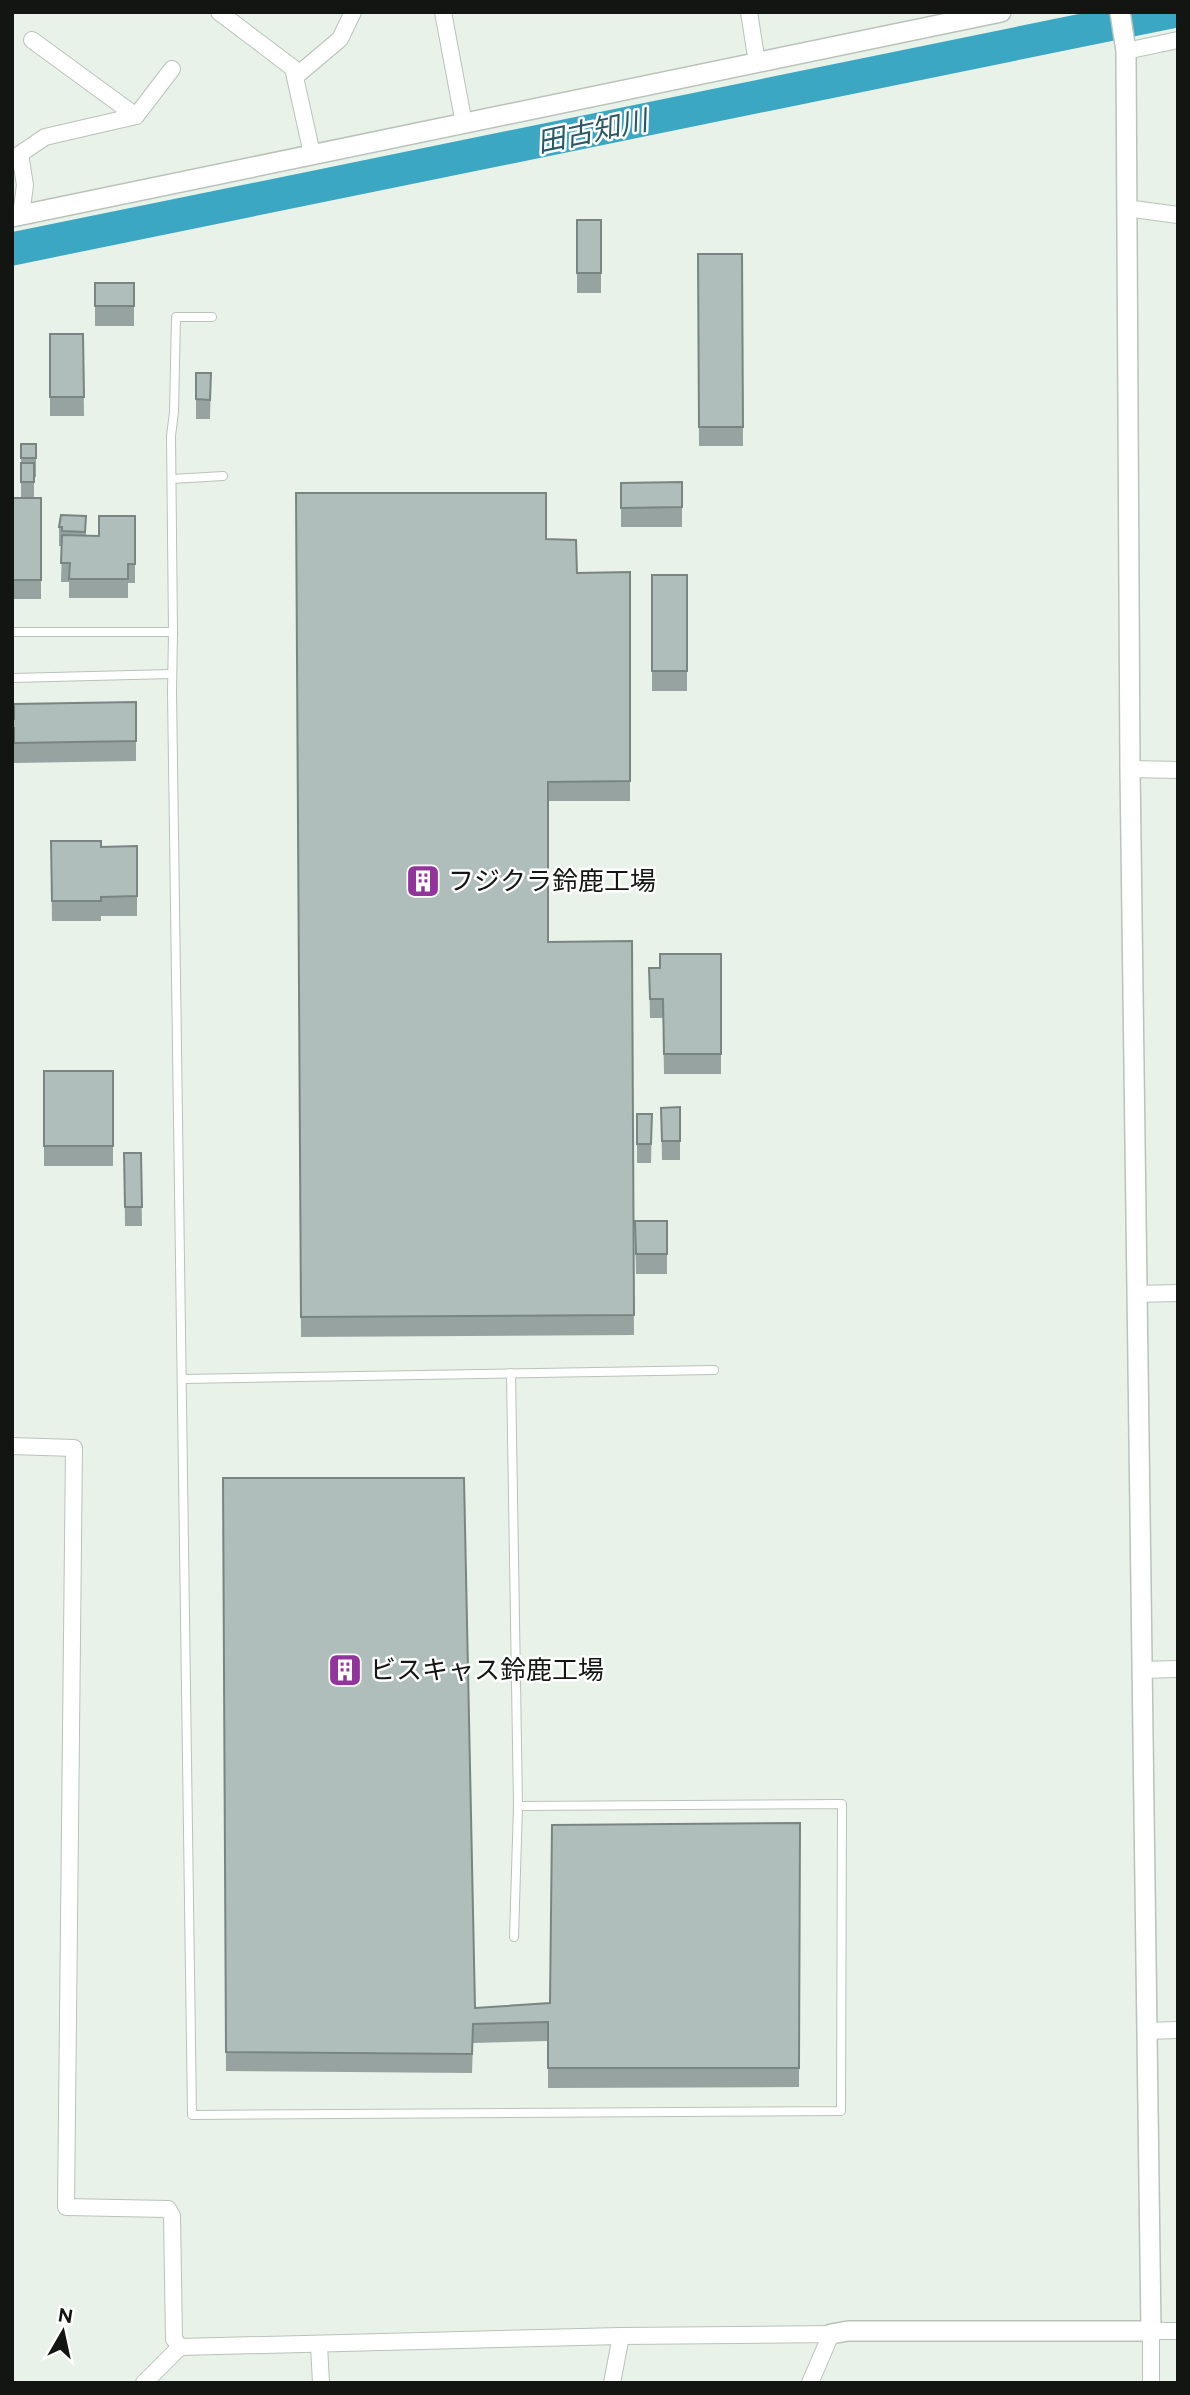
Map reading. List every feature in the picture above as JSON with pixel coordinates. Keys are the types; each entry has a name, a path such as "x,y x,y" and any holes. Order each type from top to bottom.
{"street":[{"path":"219,12 292,68 312,154"},
{"path":"295,77 341,39 353,12"},
{"path":"443,12 464,124"},
{"path":"749,12 757,63"},
{"path":"172,69 135,116 46,137 16,153 25,185 16,216 757,63 938,19 1001,12"},
{"path":"1120,12 1126,51 1130,769 1152,2383"},
{"path":"32,40 135,116"},
{"path":"1126,51 1178,40"},
{"path":"1126,208 1178,215"},
{"path":"1130,769 1178,770"},
{"path":"1136,1294 1178,1293"},
{"path":"12,1446 74,1448 66,2207 167,2209 172,2216 174,2339 180,2347"},
{"path":"1142,1670 1178,1669"},
{"path":"1146,2031 1178,2031"},
{"path":"144,2383 180,2347 621,2336 831,2334 848,2331 1178,2331"},
{"path":"810,2383 831,2334"},
{"path":"612,2383 621,2336"},
{"path":"319,2345 321,2383"}],"lane":[{"path":"212,317 176,317 171,436 192,2115 841,2111 842,1804 518,1806"},
{"path":"172,478 223,476"},
{"path":"12,632 173,632"},
{"path":"12,678 172,674"},
{"path":"182,1378 715,1370"},
{"path":"511,1373 518,1806 514,1937"}],"building":[{"path":"577,220 601,220 601,273 577,273"},
{"path":"698,254 742,254 743,427 699,427"},
{"path":"95,283 134,283 134,306 95,306"},
{"path":"50,334 83,334 84,397 50,397"},
{"path":"196,373 211,373 210,400 196,399"},
{"path":"21,444 36,444 36,458 21,458"},
{"path":"21,463 34,463 34,482 21,482"},
{"path":"682,482 682,507 621,508 621,483"},
{"name":"フジクラ鈴鹿工場","path":"296,493 546,493 546,539 576,540 577,573 630,572 630,781 548,782 548,942 632,941 634,1315 301,1317"},
{"path":"12,498 41,498 41,580 12,580"},
{"path":"61,515 86,516 85,532 62,531 62,527 59,527"},
{"path":"99,516 135,516 135,564 128,564 128,579 69,579 70,563 61,563 62,535 99,536"},
{"path":"652,575 687,575 687,671 652,671"},
{"path":"136,702 136,741 14,743 14,704"},
{"path":"51,841 101,841 101,847 137,846 137,896 101,897 101,901 52,901"},
{"path":"660,954 721,954 721,1054 664,1054 663,999 650,999 649,968 660,968"},
{"path":"44,1071 113,1071 113,1146 44,1146"},
{"path":"680,1107 680,1141 662,1141 661,1108"},
{"path":"637,1114 652,1114 651,1144 637,1144"},
{"path":"124,1153 141,1153 142,1207 125,1207"},
{"path":"635,1221 667,1221 667,1254 636,1254"},
{"name":"ビスキャス鈴鹿工場","path":"223,1478 464,1478 475,2008 550,2003 552,1825 800,1823 799,2068 548,2068 548,2022 473,2024 472,2054 226,2052"}],"waterway":[{"name":"田古知川","path":"12,249 1171,12"}],"place":[{"name":"フジクラ鈴鹿工場","path":"423,881"},
{"name":"ビスキャス鈴鹿工場","path":"345,1670"}]}
